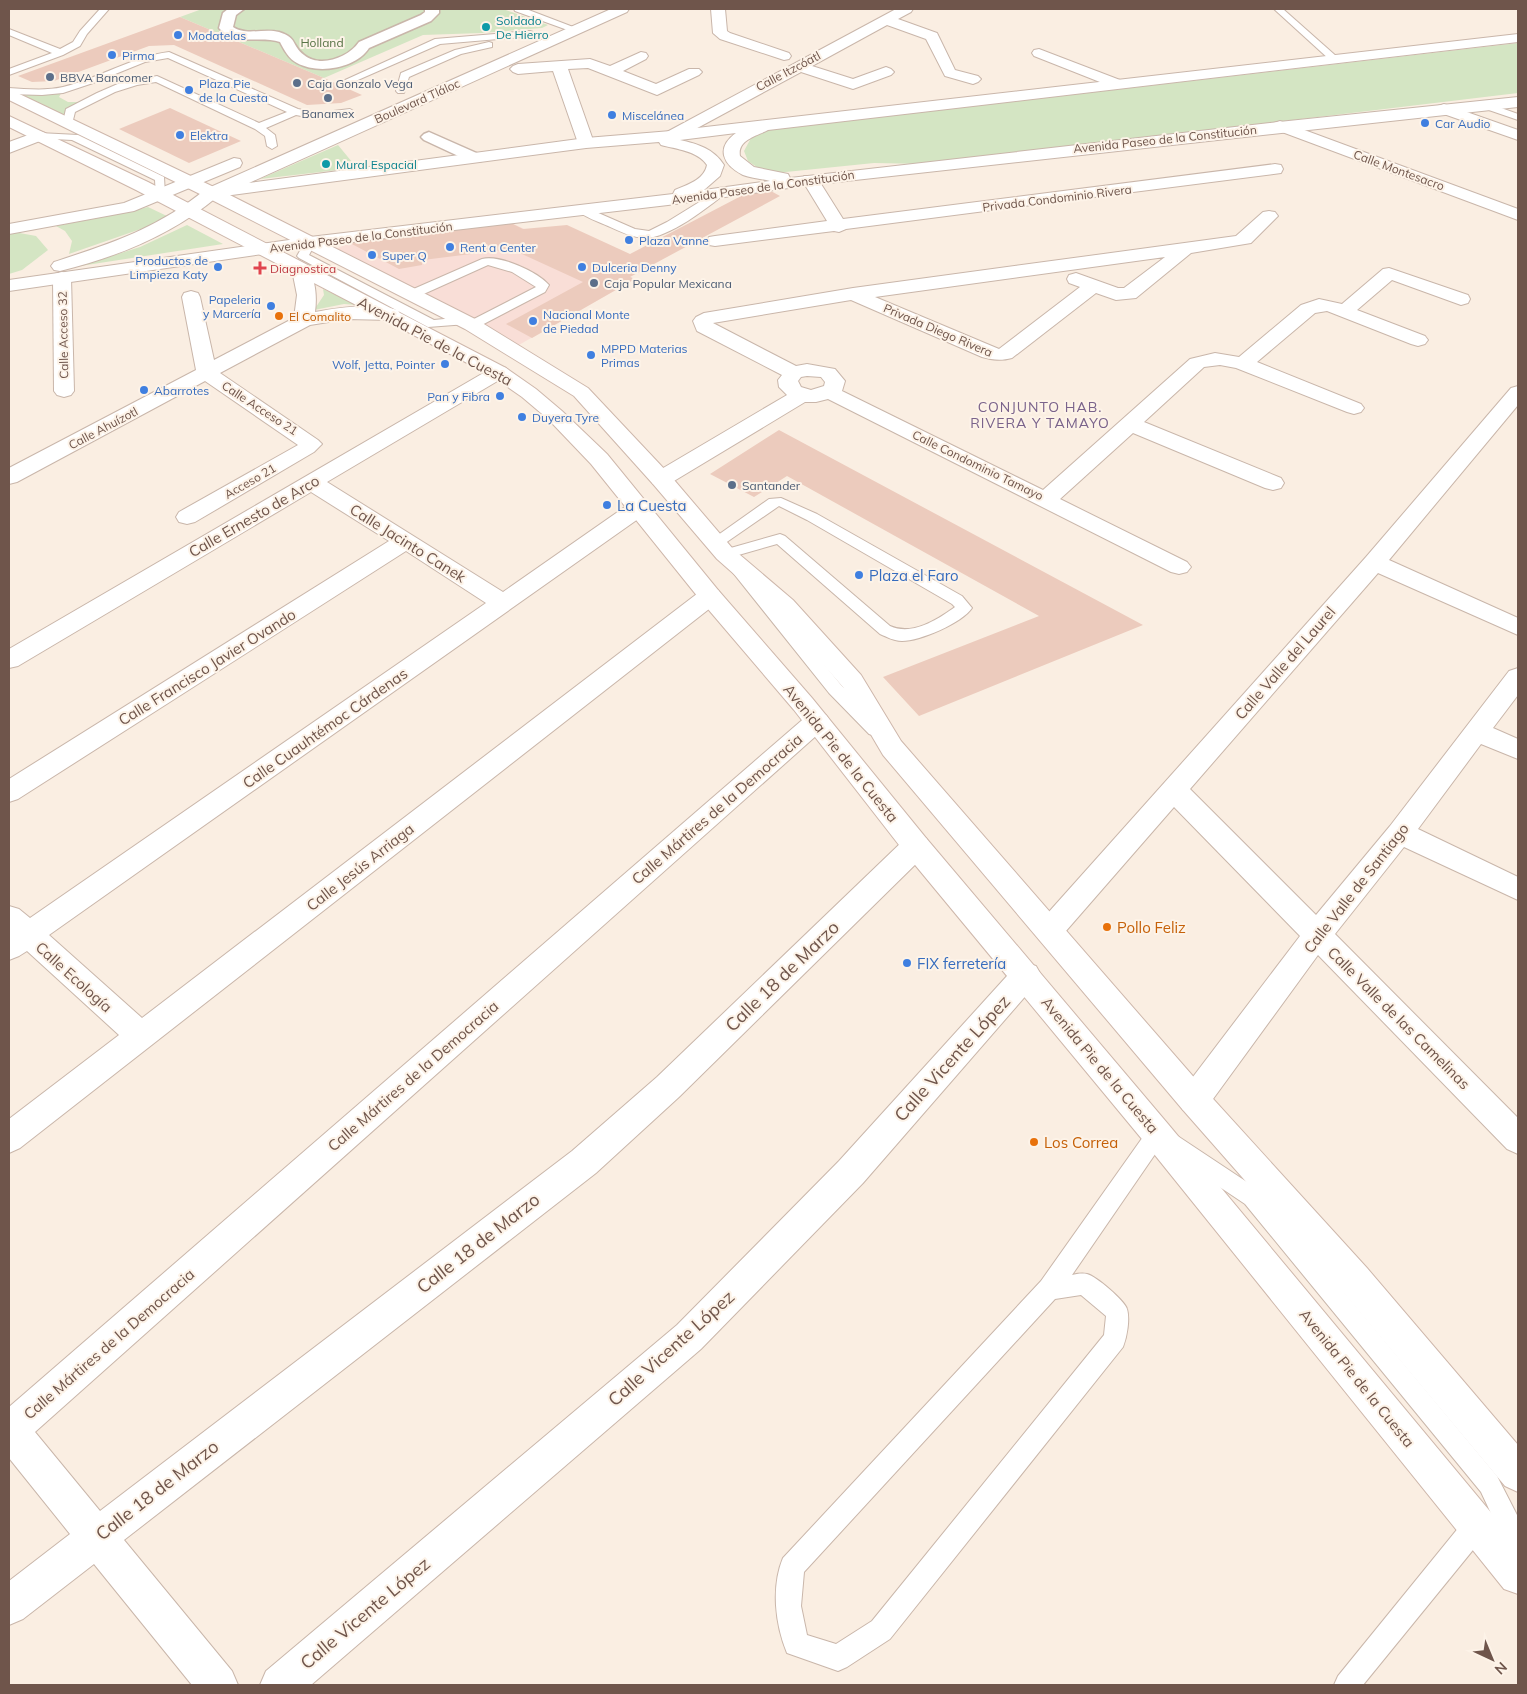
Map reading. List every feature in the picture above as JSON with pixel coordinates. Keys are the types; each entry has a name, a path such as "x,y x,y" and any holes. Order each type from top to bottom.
{"street":[{"path":"237,9 230,14 226,28 236,35 274,36 286,39 292,51 305,62 324,65 349,59 361,50 364,45 426,18 432,13 432,9"},
{"name":"Boulevard Tláloc","path":"212,193 352,146 574,23 622,9"},
{"path":"718,9 720,33 784,56"},
{"name":"Calle Itzcóatl","path":"671,136 906,9"},
{"path":"885,20 928,34 935,40 950,73 973,79"},
{"name":"Boulevard Tláloc","path":"385,98 556,22 574,23"},
{"path":"160,195 212,193 586,143 671,136 1115,83 1518,38"},
{"path":"1038,53 1115,83"},
{"path":"610,72 641,56"},
{"path":"518,69 590,63 657,90 694,72"},
{"path":"559,66 586,143"},
{"path":"798,66 853,84 886,72"},
{"name":"Avenida Pie de la Cuesta","path":"9,92 413,294 468,323 581,392 720,548 785,606 852,681 892,748 1194,1100 1355,1280 1518,1473"},
{"name":"Avenida Paseo de la Constitución","path":"9,284 310,242 668,200 810,180 1280,126 1518,102"},
{"name":"Boulevard Tláloc","path":"307,131 368,105"},
{"path":"1444,109 1518,135"},
{"name":"Avenida Pie de la Cuesta","path":"9,121 160,195 499,372 529,393 555,415 599,459 640,507 710,596 817,721 916,846 1026,975 1518,1575"},
{"name":"Calle Montesacro","path":"1305,124 1518,199"},
{"path":"766,125 744,136 734,144 731,149 732,158 741,167 757,174 810,180 839,227"},
{"name":"Calle Montesacro","path":"1280,126 1518,215"},
{"path":"9,148 39,136"},
{"path":"429,137 475,158"},
{"path":"14,228 128,208 290,139"},
{"path":"638,139 688,146 704,153 713,163 713,173 705,182 668,200"},
{"path":"352,146 367,162 400,167"},
{"name":"Privada Condominio Rivera","path":"715,241 839,227 1275,170"},
{"path":"9,284 120,246 159,230 190,211 212,193"},
{"name":"Privada Diego Rivera","path":"795,385 704,327 703,321 711,316 853,294 1245,239 1269,216"},
{"path":"14,228 40,230 56,243 52,261 35,274"},
{"name":"Privada Diego Rivera","path":"1049,268 1116,294 1130,294 1184,249"},
{"path":"301,270 308,291 307,308 303,321"},
{"path":"1344,311 1388,272 1460,299"},
{"name":"Calle Acceso 32","path":"62,278 64,391"},
{"name":"Privada Diego Rivera","path":"853,294 997,355 1005,354 1093,286"},
{"path":"191,297 207,373"},
{"path":"1244,364 1308,309 1324,306 1344,311 1418,340"},
{"name":"Calle Ahuízotl","path":"9,477 303,321 331,314 361,311 391,314"},
{"name":"Calle Condominio Tamayo","path":"795,385 814,370 828,373 835,381 835,385 829,392 1046,500 1197,363 1215,358 1244,364 1354,408"},
{"name":"Calle Ernesto de Arco","path":"9,660 499,372"},
{"name":"Calle Acceso 21","path":"207,373 311,444"},
{"path":"656,474 773,405 795,385"},
{"name":"Calle Valle del Laurel","path":"1049,931 1374,562 1518,392"},
{"path":"1130,424 1273,482"},
{"name":"Acceso 21","path":"187,517 311,444"},
{"name":"Calle Jacinto Canek","path":"312,482 504,603"},
{"path":"1046,500 1179,567"},
{"name":"Calle Cuauhtémoc Cárdenas","path":"15,933 504,603 640,507"},
{"name":"Calle Francisco Javier Ovando","path":"9,792 406,541"},
{"path":"1374,562 1518,627"},
{"name":"Calle Jesús Arriaga","path":"9,1138 710,596"},
{"name":"Calle Valle de Santiago","path":"1194,1100 1317,936 1400,833 1518,678"},
{"name":"Calle Mártires de la Democracia","path":"9,1430 817,721"},
{"path":"1476,731 1518,750"},
{"name":"Calle Valle de las Camelinas","path":"1174,790 1518,1139"},
{"path":"1400,833 1518,889"},
{"name":"Calle 18 de Marzo","path":"9,1605 584,1162 668,1087 916,846"},
{"name":"Calle Ecología","path":"15,933 140,1036"},
{"name":"Calle Vicente López","path":"280,1685 689,1337 851,1172 1026,975"},
{"path":"9,1430 218,1685"}],"lane":[{"path":"9,72 60,53 77,44 83,33 105,9"},
{"path":"518,9 556,22"},
{"path":"1278,9 1333,58"},
{"path":"9,32 60,53"},
{"path":"348,81 438,41 530,34"},
{"path":"65,97 153,56 169,55 294,112 317,116 350,112"},
{"path":"9,62 22,68"},
{"path":"68,122 70,111 84,102 143,79 184,70 190,64"},
{"path":"143,79 157,79 259,127 270,135 272,146"},
{"path":"9,92 38,92 84,102"},
{"path":"1486,106 1518,117"},
{"path":"259,127 294,112"},
{"path":"583,210 644,235 652,234 685,216 722,191"},
{"path":"668,200 685,216"},
{"path":"310,242 302,256 432,324 468,323 541,289 543,285 506,265 495,261 486,261 413,294"},
{"path":"774,502 781,502 812,517 957,600 964,608 956,615 910,635 898,636 885,630 780,539 720,548 774,502"},
{"path":"1049,1289 1085,1284 1117,1311 1115,1339 880,1630 838,1658 796,1644 788,1606 792,1567 1049,1289 1157,1134 1252,1197 1489,1484 1518,1543"},
{"path":"1348,1685 1478,1525"}],"shaded area":[{"path":"509,222 635,279 517,346 333,250 350,243"}],"green space":[{"name":"Holland","path":"202,9 503,9 548,25 542,28 482,33 423,35 324,78 180,17"},
{"path":"1518,43 1518,93 924,164 874,163 776,173 758,168 748,161 744,151 751,138 767,130"},
{"path":"63,90 59,97 68,102 84,102 70,111 68,122 9,94 9,91 37,93"},
{"path":"338,145 352,162 364,167 260,179"},
{"path":"148,207 169,217 158,223 69,254 72,241 65,231 56,226 129,212"},
{"path":"187,225 223,244 80,266 140,247"},
{"path":"14,232 36,236 48,250 22,270 9,274 9,233"},
{"path":"323,289 357,305 344,304 314,310 324,295"}],"building":[{"path":"180,17 362,95 341,103 307,105 174,45 149,46 54,81 32,82 18,76"},
{"name":"Elektra","path":"170,108 241,141 189,163 119,129"},
{"path":"769,190 780,196 630,277 635,279 532,338 506,324 583,282 511,249 423,260 422,265 399,269 350,243 509,222 523,229 567,225 630,254 743,195"},
{"path":"779,430 1143,625 919,716 883,677 1039,616 787,476 754,497 710,474"}],"place":[{"name":"Soldado De Hierro","path":"486,27"},
{"name":"Modatelas","path":"178,35"},
{"name":"Pirma","path":"112,55"},
{"name":"BBVA Bancomer","path":"50,77"},
{"name":"Caja Gonzalo Vega","path":"297,83"},
{"name":"Plaza Pie de la Cuesta","path":"189,90"},
{"name":"Banamex","path":"328,98"},
{"name":"Miscelánea","path":"612,115"},
{"name":"Car Audio","path":"1425,123"},
{"name":"Elektra","path":"180,135"},
{"name":"Mural Espacial","path":"326,164"},
{"name":"Plaza Vanne","path":"629,240"},
{"name":"Rent a Center","path":"450,247"},
{"name":"Super Q","path":"372,255"},
{"name":"Productos de Limpieza Katy","path":"218,267"},
{"name":"Dulceria Denny","path":"582,267"},
{"name":"Diagnostica","path":"260,268"},
{"name":"Caja Popular Mexicana","path":"594,283"},
{"name":"Papeleria y Marcería","path":"271,306"},
{"name":"El Comalito","path":"279,316"},
{"name":"Nacional Monte de Piedad","path":"533,321"},
{"name":"MPPD Materias Primas","path":"591,355"},
{"name":"Wolf, Jetta, Pointer","path":"445,364"},
{"name":"Abarrotes","path":"144,390"},
{"name":"Pan y Fibra","path":"500,396"},
{"name":"Duyera Tyre","path":"522,417"},
{"name":"Santander","path":"732,485"},
{"name":"La Cuesta","path":"607,505"},
{"name":"Plaza el Faro","path":"859,575"},
{"name":"Pollo Feliz","path":"1107,927"},
{"name":"FIX ferretería","path":"907,963"},
{"name":"Los Correa","path":"1034,1142"}],"district":[{"name":"CONJUNTO HAB. RIVERA Y TAMAYO","path":"1040,416"}]}
